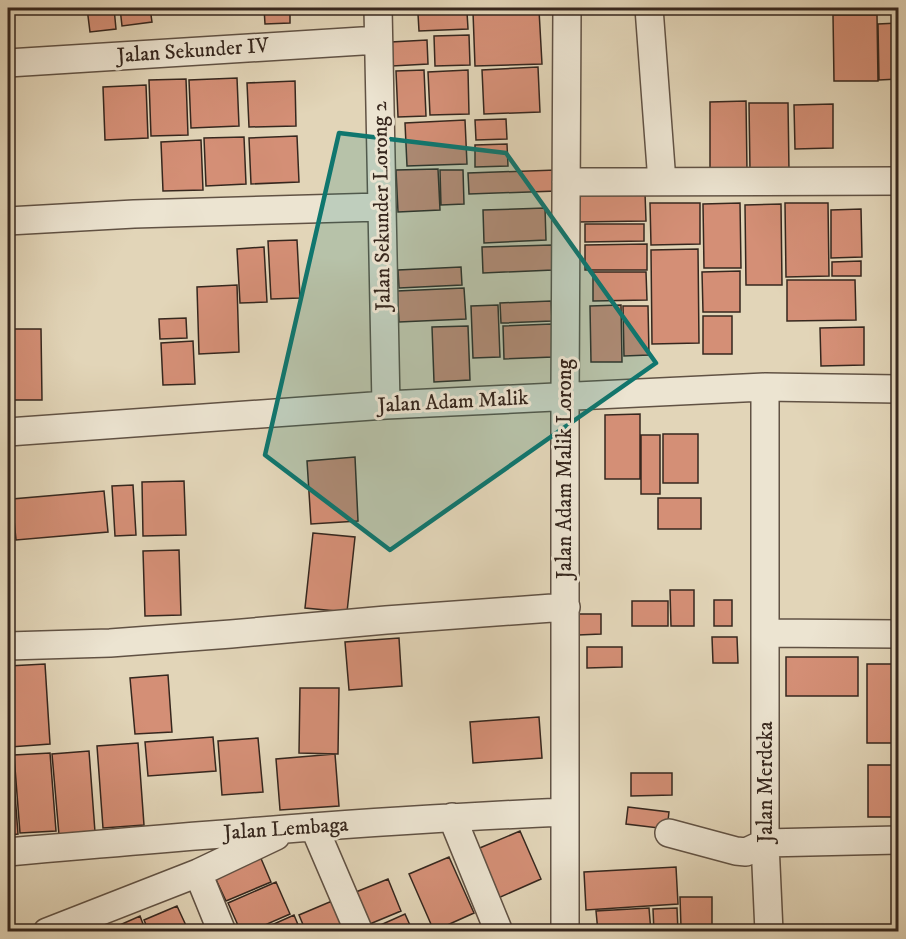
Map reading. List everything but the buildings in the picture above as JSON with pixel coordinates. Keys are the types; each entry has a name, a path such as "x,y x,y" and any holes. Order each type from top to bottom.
{"street":[{"name":"Jalan Sekunder Lorong 2","path":"378,8 386,405"},
{"name":"Jalan Adam Malik Lorong","path":"565,932 567,8"},
{"path":"650,8 662,182"},
{"name":"Jalan Sekunder IV","path":"8,63 378,40"},
{"path":"566,182 898,181"},
{"path":"8,221 134,214 381,207"},
{"name":"Jalan Adam Malik","path":"8,432 386,405 765,387 898,389"},
{"name":"Jalan Merdeka","path":"765,387 765,843 769,932"},
{"path":"8,646 110,643 566,607"},
{"path":"766,633 898,634"},
{"name":"Jalan Lembaga","path":"8,852 452,817 565,812"},
{"path":"452,817 499,932"},
{"path":"47,932 198,873 302,828 359,932"},
{"path":"669,833 746,852 765,843 898,840"},
{"path":"198,873 222,932"}],"highlighted area":[{"path":"339,133 506,153 656,363 390,550 265,455"}]}
